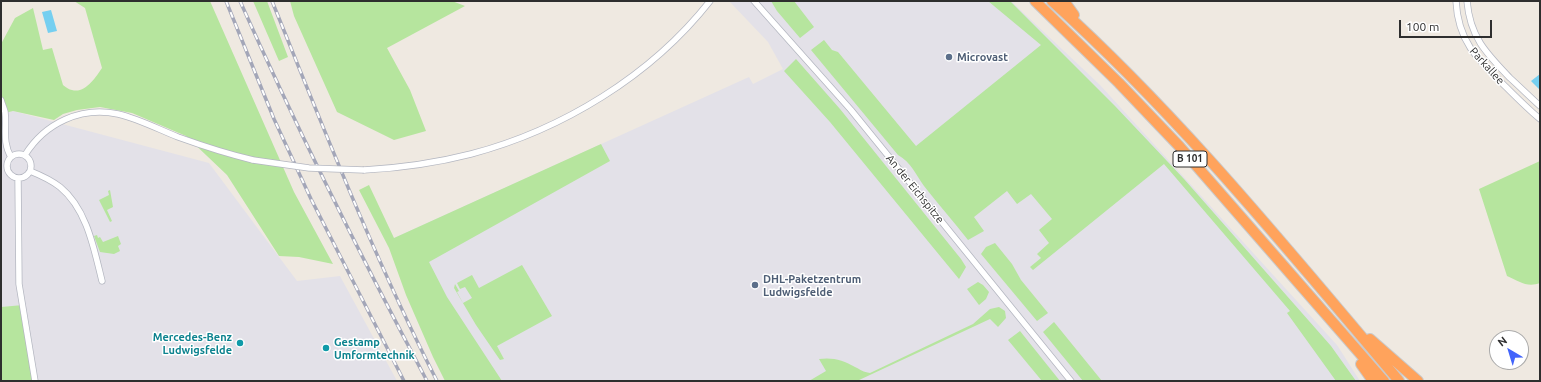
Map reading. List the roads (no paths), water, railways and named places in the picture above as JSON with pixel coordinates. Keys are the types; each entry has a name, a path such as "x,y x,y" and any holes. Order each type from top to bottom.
{"highway":[{"path":"1029,1 1064,29"},
{"name":"B 101","path":"1035,1 1120,83 1166,131 1384,381"},
{"name":"B 101","path":"1052,1 1087,32 1197,145 1399,381"},
{"path":"1064,1 1087,32"},
{"path":"1309,275 1368,336 1418,381"},
{"path":"1314,301 1373,381"}],"street":[{"path":"25,155 40,136 56,124 78,114 101,112 127,116 195,143 253,160 309,168 364,170 428,163 472,154 509,142 553,124 600,98 641,68 675,39 710,1"},
{"name":"An der Eichspitze","path":"754,1 851,110 1071,381"},
{"name":"Parkallee","path":"1456,1 1461,28 1472,52 1540,119"},
{"name":"Parkallee","path":"1467,1 1470,23 1480,45 1490,58 1540,106"},
{"path":"1,100 5,112 6,149 11,157"},
{"path":"18,154 25,155 30,160 30,171 26,176 18,178 11,175 7,169 7,162 11,157 18,154"},
{"path":"30,171 60,187 75,205 85,223 102,281"},
{"path":"18,178 19,284 35,381"}],"water":[{"path":"51,10 57,31 48,33 42,12"},
{"path":"1540,74 1540,90 1531,81"}],"railway":[{"path":"226,1 274,119 311,199 404,381"},
{"path":"240,1 284,98 330,192 427,381"},
{"path":"272,1 330,145 371,240 392,288 437,381"}],"place":[{"name":"Microvast","path":"949,57"},
{"name":"DHL-Paketzentrum Ludwigsfelde","path":"755,285"},
{"name":"Mercedes-Benz Ludwigsfelde","path":"240,343"},
{"name":"Gestamp Umformtechnik","path":"326,348"}]}
